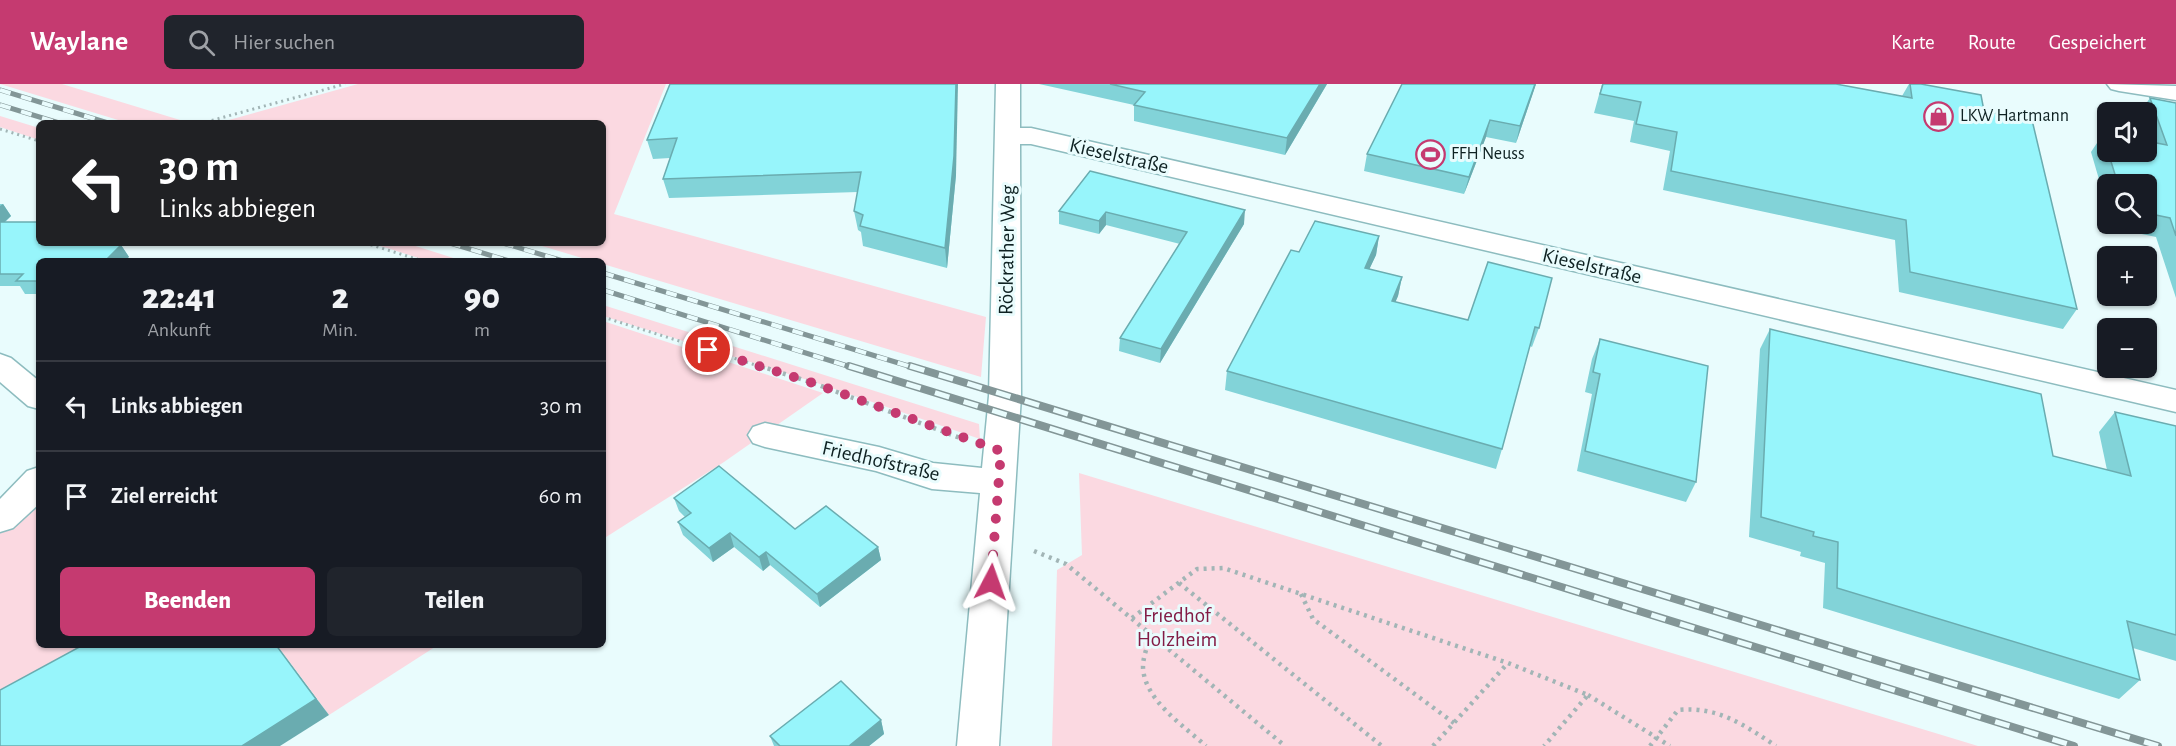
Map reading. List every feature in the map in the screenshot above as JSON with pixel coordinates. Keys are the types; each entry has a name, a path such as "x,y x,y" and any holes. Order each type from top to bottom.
{"street":[{"name":"Röckrather Weg","path":"1000,467 1004,415 1008,84"},
{"path":"2119,84 2176,93"},
{"name":"Kieselstraße","path":"1008,136 1031,136 1280,192 2176,401"},
{"path":"0,365 36,395"},
{"name":"Friedhofstraße","path":"765,435 879,459 932,476 1000,467"},
{"path":"978,746 1000,467"},
{"path":"0,518 19,503 36,483"}],"path":[{"path":"213,120 345,84"},
{"path":"0,129 36,140"},
{"path":"375,246 413,258"},
{"path":"606,318 813,383 1000,467"},
{"path":"1066,564 1285,746"},
{"path":"1132,618 1197,569 1223,567 1508,663 1588,695 1670,746"},
{"path":"1179,583 1382,746"},
{"path":"1301,593 1313,619 1454,723"},
{"path":"1151,635 1142,668 1145,683 1157,699 1206,746"},
{"path":"1433,746 1508,663"},
{"path":"1544,746 1588,695"},
{"path":"1650,746 1678,710 1698,706 1720,711 1776,746"}],"green space":[{"path":"0,84 62,84 180,120 118,120"},
{"path":"358,84 666,84 614,214 986,317 981,377 606,265 606,258 582,258 542,246 606,246 606,120 229,120"},
{"path":"0,116 36,127 36,139 0,127"},
{"path":"380,246 416,246 454,258 418,258"},
{"path":"606,306 979,424 980,439 814,382 606,317"},
{"path":"606,322 823,393 724,462 606,537"},
{"name":"Friedhof Holzheim","path":"1079,473 1978,746 1052,746 1057,570 1082,555"},
{"path":"31,509 36,509 36,648 122,648 0,716 0,532"},
{"path":"279,648 433,648 329,715"}],"building":[{"path":"670,84 956,84 954,156 945,248 860,226 863,215 854,211 861,172 663,179 677,138 647,140"},
{"path":"1110,84 1320,84 1287,138 1134,105 1145,92"},
{"path":"1402,84 1535,84 1520,126 1490,120 1469,177 1367,154"},
{"path":"1603,84 1836,84 1912,98 1910,84 1921,84 1981,95 1984,111 2032,120 2077,309 1910,272 1906,220 1671,171 1677,132 1636,124 1641,102 1600,94"},
{"path":"2150,98 2176,103 2176,236 2170,218 2157,215 2157,174 2115,174 2111,162 2157,162 2157,143 2167,145 2157,117 2157,102 2151,102"},
{"path":"1090,171 1245,210 1161,349 1120,338 1187,232 1106,212 1099,221 1059,211"},
{"path":"1315,221 1379,236 1365,268 1402,277 1392,301 1468,320 1488,262 1552,278 1539,328 1535,327 1502,449 1227,371 1291,250 1299,252"},
{"path":"0,222 36,222 36,246 120,246 108,258 36,258 36,281 16,281 23,274 0,274"},
{"path":"1770,329 2041,394 2053,456 2131,476 2115,412 2176,426 2176,635 2127,621 2140,680 1837,588 1838,542 1813,536 1814,532 1761,517"},
{"path":"1600,339 1708,366 1696,482 1585,451 1600,374 1593,372"},
{"path":"719,466 795,529 826,506 878,547 817,594 766,552 759,557 730,533 709,548 678,522 691,513 674,498"},
{"path":"77,648 278,648 316,699 242,746 0,746 0,690"},
{"path":"841,681 881,720 849,746 780,746 770,736"}],"railway":[{"path":"0,90 98,120"},
{"path":"0,105 49,120"},
{"path":"460,246 499,258"},
{"path":"513,246 553,258"},
{"path":"606,274 915,368"},
{"path":"606,291 854,368"},
{"path":"849,366 2074,746"},
{"path":"910,366 2158,746"}],"place":[{"name":"LKW Hartmann","path":"1939,116"},
{"name":"FFH Neuss","path":"1430,154"}],"route":[{"path":"708,350 813,383 1001,451 991,582"}]}
